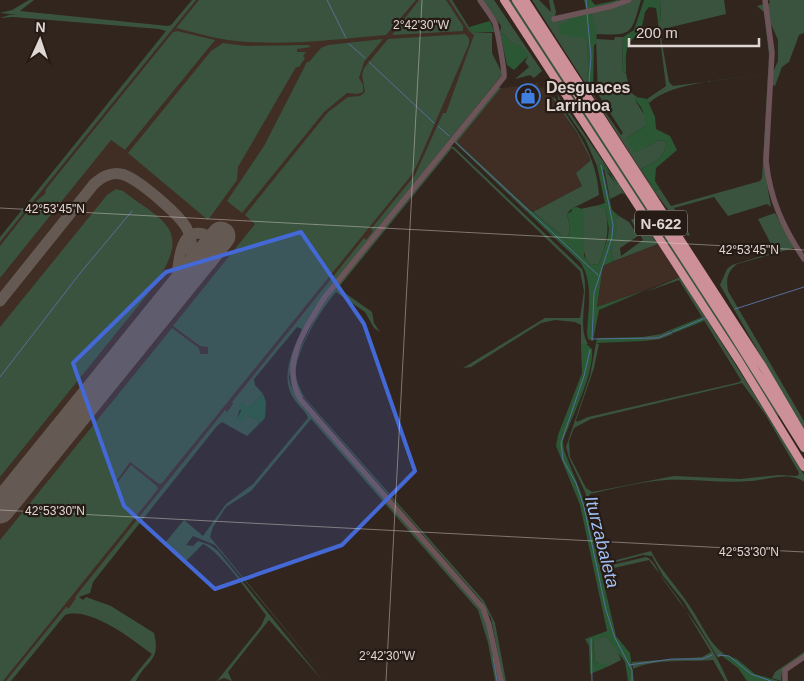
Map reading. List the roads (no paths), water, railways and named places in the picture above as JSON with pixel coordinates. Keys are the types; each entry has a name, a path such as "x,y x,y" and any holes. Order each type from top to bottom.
{"highway":[{"name":"N-622","path":"504,0 739,361 804,467"},
{"name":"N-622","path":"516,0 734,335 804,448"},
{"path":"525,0 763,367 804,438"}],"street":[{"path":"480,0 496,26 498,44 505,67 504,77 325,297 305,332 291,370 293,386 301,400 483,608 489,625 501,681"},
{"path":"554,19 612,6 629,0"},
{"path":"765,0 772,52 766,161 768,179 776,210 804,258"},
{"path":"785,681 785,670 804,657"}],"waterway":[{"path":"327,0 346,38"},
{"name":"Iturzabaleta","path":"586,0 587,9"},
{"name":"Iturzabaleta","path":"587,13 591,57 589,82"},
{"path":"349,44 365,58"},
{"path":"369,62 434,123"},
{"path":"438,126 449,136"},
{"path":"455,142 598,275"},
{"name":"Iturzabaleta","path":"592,340 594,293 612,237 613,225 601,165"},
{"path":"0,377 81,272 132,211"},
{"path":"735,309 804,287"},
{"path":"592,339 658,338 705,318"},
{"name":"Iturzabaleta","path":"590,350 584,376 561,443 563,460 576,483 584,507 606,610 615,638 632,670 632,681"},
{"path":"386,501 404,521"},
{"path":"591,639 592,681"},
{"path":"629,665 672,659 702,659 712,655"},
{"path":"718,655 729,656 751,674 771,681"},
{"path":"493,657 497,681"}],"place":[{"name":"Desguaces Larrinoa","path":"528,96"}]}
